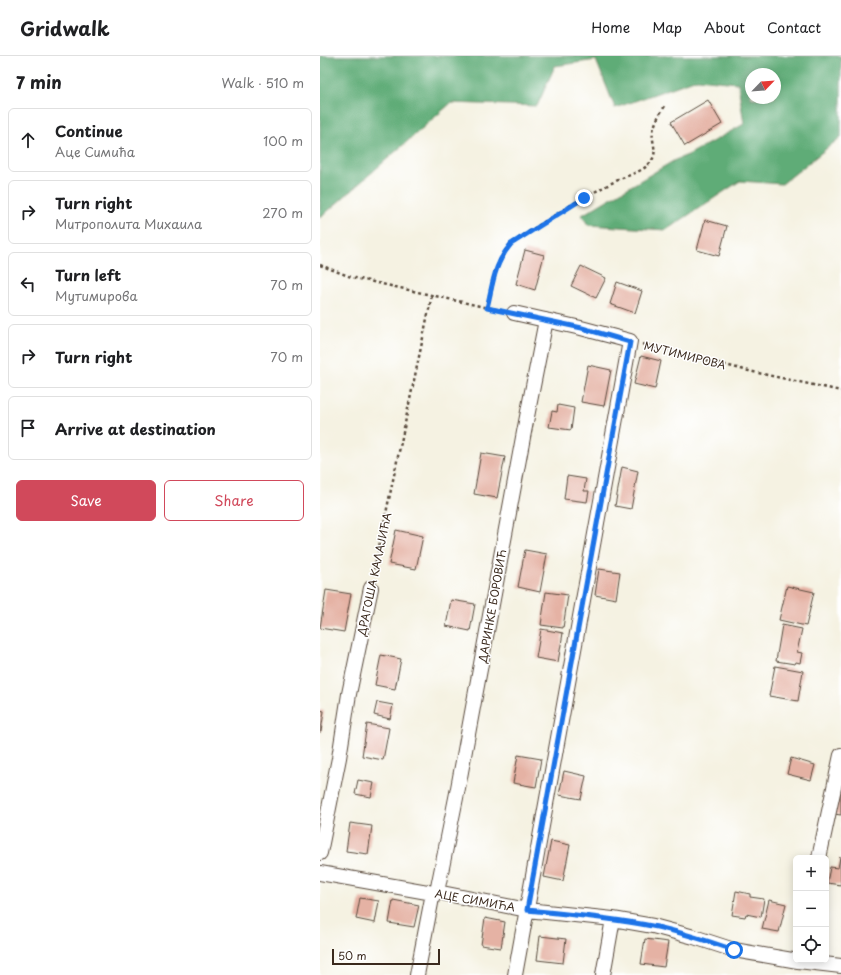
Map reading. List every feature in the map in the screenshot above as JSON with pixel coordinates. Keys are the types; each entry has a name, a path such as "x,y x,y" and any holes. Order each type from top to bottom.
{"street":[{"name":"МУТИМИРОВА","path":"514,313 582,328 630,342"},
{"name":"ДАРИНКЕ БОРОВИЋ","path":"417,975 460,780 546,320"},
{"path":"515,975 630,342"},
{"name":"ДРАГОША КАЛАЈИЋА","path":"320,853 339,758 349,694 371,588"},
{"path":"820,855 841,755"},
{"name":"АЦЕ СИМИЋА","path":"320,873 527,910 613,919 653,926 734,950 793,960"},
{"path":"603,975 613,919"},
{"name":"АЦЕ СИМИЋА","path":"815,963 841,966"}],"path":[{"path":"487,308 497,266 511,244 584,198 649,165 655,152 653,131 658,116 665,106"},
{"path":"320,265 351,276 514,313"},
{"name":"ДРАГОША КАЛАЈИЋА","path":"371,588 432,295"},
{"name":"МУТИМИРОВА","path":"630,342 749,371 841,391"}],"green space":[{"path":"320,56 841,56 841,137 782,184 740,181 666,230 588,225 582,215 675,160 688,155 744,124 738,83 697,79 615,108 596,60 555,66 537,106 451,103 320,218"}],"building":[{"path":"708,100 722,124 685,146 671,122"},
{"path":"705,220 727,226 719,256 697,250"},
{"path":"525,250 544,255 535,290 516,284"},
{"path":"581,266 606,278 596,298 571,286"},
{"path":"617,282 642,291 635,313 610,304"},
{"path":"641,356 661,361 655,389 634,384"},
{"path":"588,365 611,370 604,406 581,402"},
{"path":"558,405 574,408 571,430 549,427 552,411 557,412"},
{"path":"481,453 505,457 497,498 474,494"},
{"path":"622,467 638,471 631,509 615,506"},
{"path":"567,476 586,479 584,491 589,491 587,502 564,499"},
{"path":"396,530 423,536 416,569 389,564"},
{"path":"525,550 547,554 540,592 518,587"},
{"path":"599,569 620,572 616,599 595,595"},
{"path":"787,586 814,592 806,626 779,620"},
{"path":"326,590 351,594 344,632 320,628"},
{"path":"546,592 568,595 563,628 541,625"},
{"path":"451,600 475,604 470,631 446,626"},
{"path":"782,625 802,629 797,652 802,653 800,663 796,662 795,664 776,661"},
{"path":"541,629 563,633 558,662 536,658"},
{"path":"381,655 401,659 395,689 375,685"},
{"path":"775,666 803,671 798,701 769,696"},
{"path":"377,702 393,705 390,719 374,715"},
{"path":"320,710 324,711 321,732 320,732"},
{"path":"367,724 389,728 383,760 362,756"},
{"path":"518,755 541,759 536,787 513,783"},
{"path":"791,758 815,765 811,780 787,774"},
{"path":"564,771 586,776 581,799 559,795"},
{"path":"358,780 374,783 371,797 355,794"},
{"path":"839,789 841,789 841,815 834,814"},
{"path":"350,823 372,826 368,854 346,851"},
{"path":"551,841 570,845 563,881 544,877"},
{"path":"840,857 841,885 829,883 830,867 838,868"},
{"path":"736,891 750,894 750,897 764,899 761,917 746,914 745,917 732,915"},
{"path":"360,898 379,901 375,923 356,919"},
{"path":"393,900 419,905 414,927 389,923"},
{"path":"769,900 786,904 779,932 762,929"},
{"path":"485,918 505,922 501,948 481,945"},
{"path":"540,936 566,939 563,963 537,960"},
{"path":"645,939 668,942 664,967 641,964"}],"route":[{"path":"584,198 511,244 497,266 487,308 582,328 630,342 527,910 613,919 653,926 734,950"}]}
